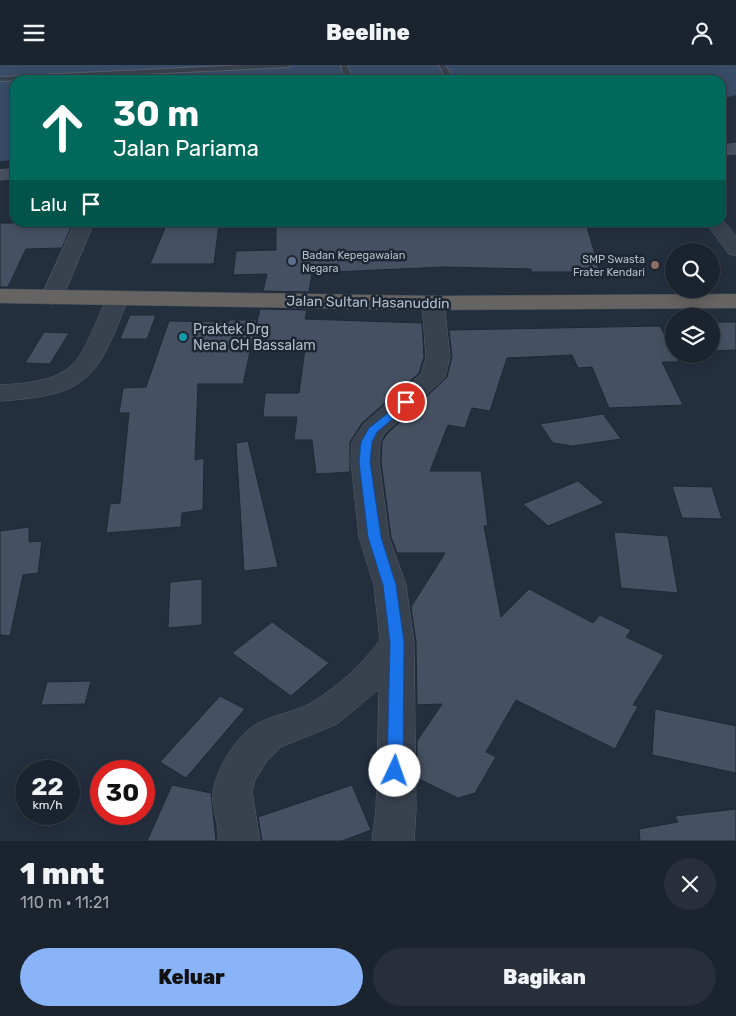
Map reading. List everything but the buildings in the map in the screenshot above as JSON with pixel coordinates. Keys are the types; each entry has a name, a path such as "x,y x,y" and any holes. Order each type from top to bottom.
{"highway":[{"name":"Jalan Sultan Hasanuddin","path":"0,296 434,303 736,301"}],"street":[{"path":"52,297 82,227"},
{"path":"719,227 736,250"},
{"path":"0,393 46,386 71,379 87,363 117,299"},
{"path":"394,841 396,811 397,642 390,585 374,537 365,462 366,442 373,430 434,377 438,357 434,303"},
{"path":"240,841 231,800 234,782 241,769 267,737 302,725 324,713 356,691 382,665 397,642"}],"lane":[{"path":"82,75 288,65"}],"water":[{"path":"0,65 736,65 736,95 726,98 726,75 10,75 10,160 0,161"}],"place":[{"name":"Badan Kepegawaian Negara","path":"292,261"},
{"name":"SMP Swasta Frater Kendari","path":"655,265"},
{"name":"Praktek Drg Nena CH Bassalam","path":"183,337"}],"route":[{"path":"395,771 397,642 390,585 374,537 365,462 366,442 373,430 406,402"}]}
